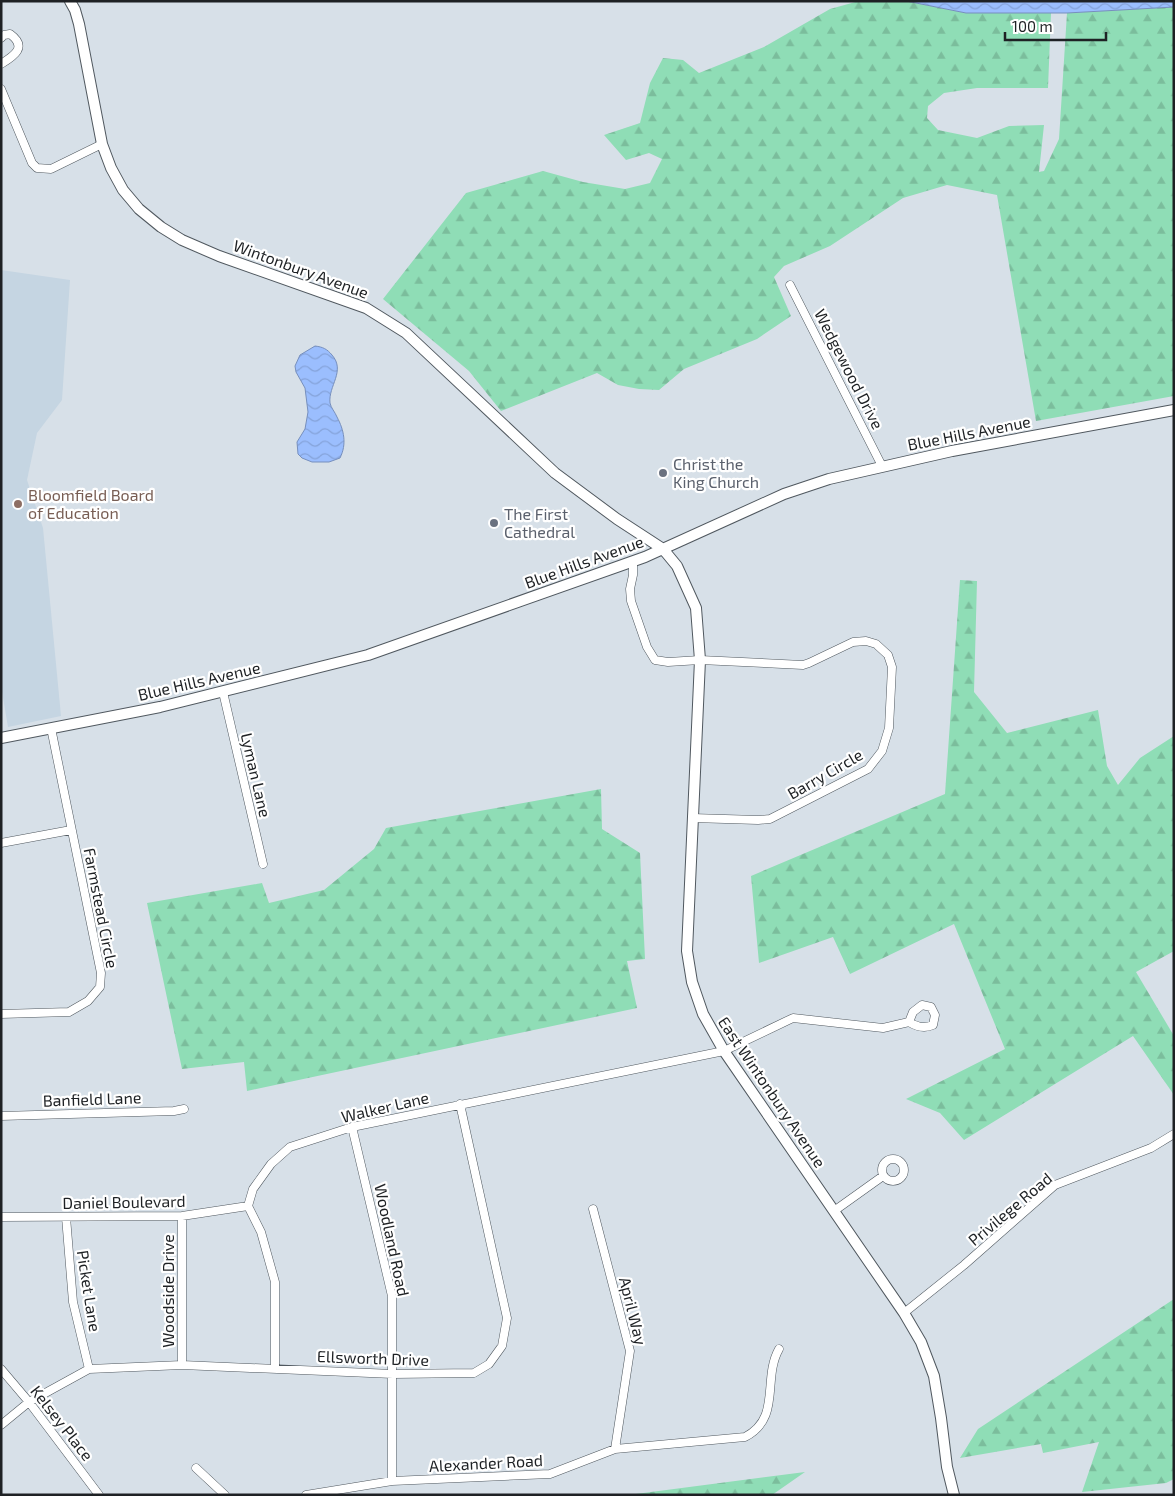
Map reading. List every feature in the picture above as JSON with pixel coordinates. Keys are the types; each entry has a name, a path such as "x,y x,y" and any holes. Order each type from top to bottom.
{"main road":[{"name":"Wintonbury Avenue","path":"70,1 78,24 102,144 111,168 123,190 139,209 182,240 219,256 366,308 406,333 555,473 663,549"},
{"name":"Blue Hills Avenue","path":"1,738 160,707 368,655 633,561 784,494 829,479 882,466 1174,410"},
{"name":"East Wintonbury Avenue","path":"663,549 677,566 696,608 700,660 687,951 692,982 704,1014 724,1051 904,1313 921,1342 930,1367 941,1418 947,1467 954,1495"}],"street":[{"path":"1,38 4,35 10,34 16,38 19,46 17,53 13,57 1,64"},
{"path":"1,89 32,163 37,168 52,169 102,144"},
{"name":"Wedgewood Drive","path":"790,286 882,466"},
{"path":"633,561 630,594 651,656 655,660 662,662 700,660"},
{"name":"Barry Circle","path":"692,818 767,820 778,816 868,769 882,751 889,728 892,667 885,651 874,642 851,642 803,665 700,660"},
{"name":"Lyman Lane","path":"223,692 263,864"},
{"name":"Farmstead Circle","path":"1,1014 69,1012 88,1001 100,987 101,973 51,728"},
{"path":"1,843 71,830"},
{"name":"Walker Lane","path":"248,1206 252,1189 271,1164 290,1147 352,1127 724,1051 794,1018 883,1028 909,1022"},
{"name":"Ellsworth Drive","path":"1,1425 29,1402 89,1369 182,1365 393,1374 474,1373 489,1364 502,1346 507,1318 460,1104"},
{"name":"Banfield Lane","path":"1,1116 174,1111 184,1108"},
{"name":"Woodland Road","path":"352,1127 392,1296 392,1481"},
{"name":"Privilege Road","path":"904,1313 964,1265 1055,1185 1151,1148 1174,1134"},
{"path":"834,1212 883,1176"},
{"path":"248,1206 261,1232 275,1282 275,1368"},
{"name":"Daniel Boulevard","path":"1,1217 182,1216 248,1206"},
{"name":"April Way","path":"594,1209 630,1351 615,1449"},
{"name":"Woodside Drive","path":"182,1216 182,1365"},
{"name":"Picket Lane","path":"66,1217 73,1302 89,1369"},
{"name":"Alexander Road","path":"306,1495 392,1481 550,1474 615,1449 745,1436 754,1432 762,1424 767,1413 770,1401 773,1359 779,1349"},
{"name":"Kelsey Place","path":"1,1369 29,1402 99,1495"},
{"path":"196,1468 225,1495"}],"shaded area":[{"name":"Bloomfield Board of Education","path":"1,270 70,280 62,400 37,433 27,480 43,528 61,716 8,727 1,686"}],"green space":[{"path":"859,1 906,1 966,13 1051,13 1048,88 977,88 944,93 928,106 927,118 938,130 977,138 1009,126 1044,125 1039,172 1044,171 1059,139 1067,13 1174,7 1174,396 1036,421 997,195 947,185 903,198 830,246 784,266 774,277 791,316 757,339 684,369 659,390 618,385 597,373 501,411 469,371 383,299 466,193 543,171 583,182 625,189 650,183 662,159 649,153 626,160 604,135 640,123 650,83 663,58 683,60 699,73 764,47 830,9"},
{"path":"960,580 977,581 974,692 1007,733 1098,710 1107,766 1118,785 1140,758 1174,736 1174,951 1136,972 1174,1036 1174,1095 1133,1036 964,1140 940,1113 906,1099 1005,1049 954,924 850,974 833,937 759,963 751,876 945,794"},
{"path":"601,789 602,829 640,853 645,959 627,961 637,1008 247,1091 244,1062 182,1069 147,903 262,883 269,903 324,890 374,849 386,828"},
{"path":"1174,1299 1174,1479 1166,1483 1082,1492 1099,1442 1043,1453 1041,1444 960,1458 978,1429"},
{"path":"805,1472 772,1495 628,1495"}],"water":[{"path":"906,1 1174,1 1174,7 1067,13 966,13"},
{"path":"315,346 328,351 336,361 337,367 330,403 341,427 344,442 340,458 329,462 312,462 298,454 297,442 305,429 308,412 305,388 296,372 295,366 300,355"}],"place":[{"name":"Christ the King Church","path":"663,473"},
{"name":"Bloomfield Board of Education","path":"18,504"},
{"name":"The First Cathedral","path":"494,523"}]}
